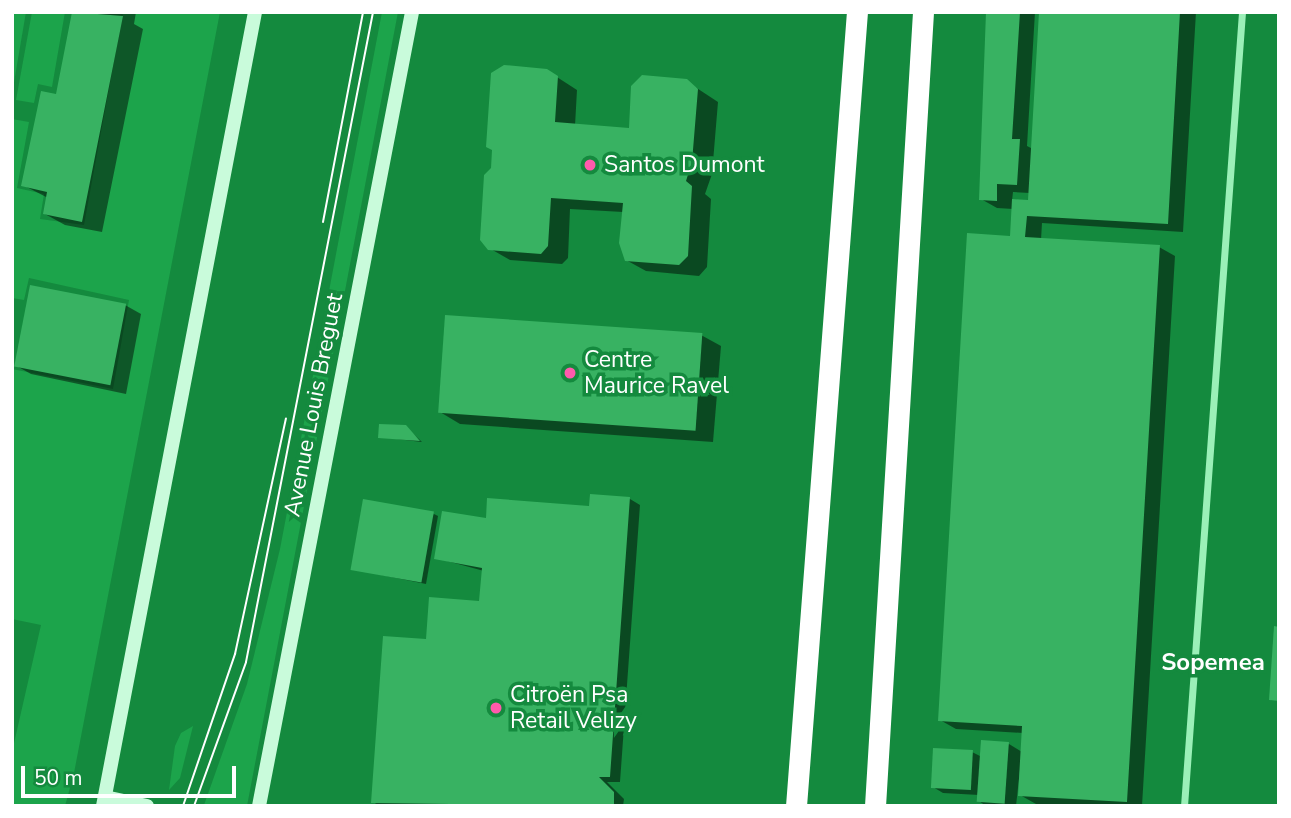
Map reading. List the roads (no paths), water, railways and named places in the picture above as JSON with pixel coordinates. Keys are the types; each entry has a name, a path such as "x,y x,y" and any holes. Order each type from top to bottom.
{"highway":[{"path":"796,806 857,12"},
{"path":"875,806 923,12"}],"main road":[{"path":"147,806 104,801 255,12"},
{"name":"Avenue Louis Breguet","path":"259,806 412,12"}],"street":[{"path":"1184,806 1242,12"}],"tram line":[{"path":"323,222 363,12"},
{"path":"194,806 246,662 373,12"},
{"path":"183,806 235,654 286,418"}],"place":[{"name":"Santos Dumont","path":"590,165"},
{"name":"Centre Maurice Ravel","path":"570,373"},
{"name":"Citroën Psa Retail Velizy","path":"496,708"}],"district":[{"name":"Sopemea","path":"1213,663"}]}
